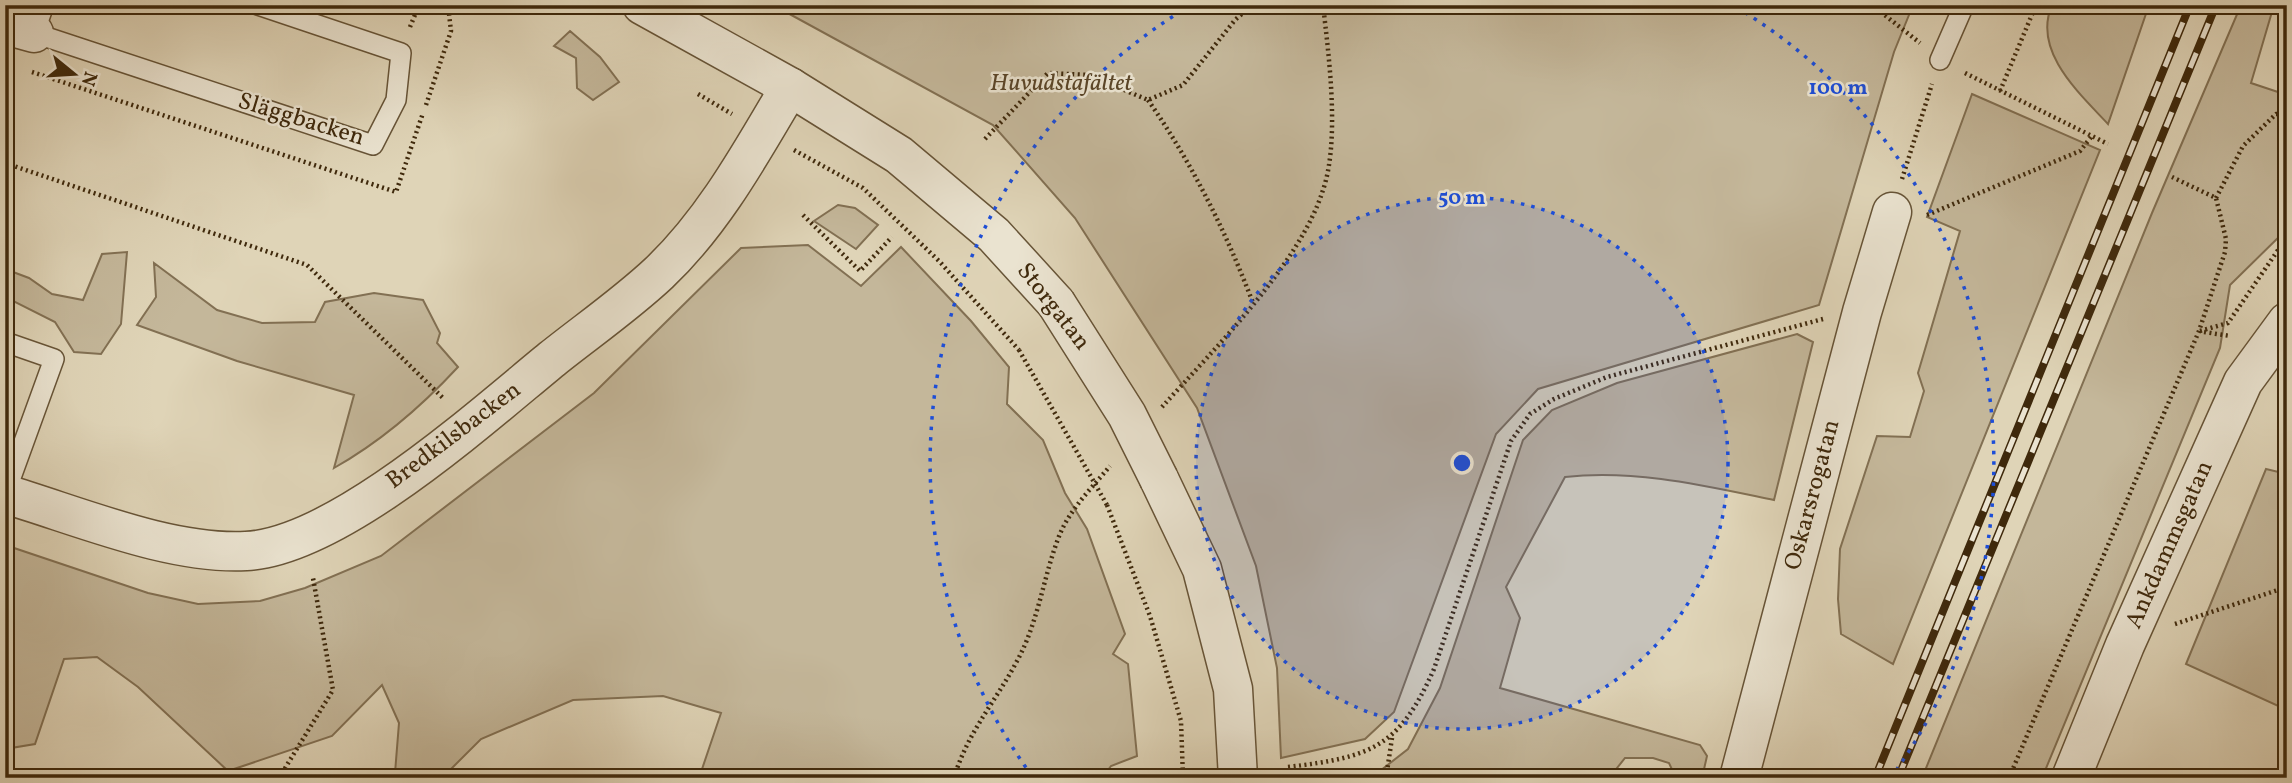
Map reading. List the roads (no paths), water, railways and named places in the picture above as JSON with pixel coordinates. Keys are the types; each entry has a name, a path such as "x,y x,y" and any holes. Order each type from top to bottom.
{"street":[{"name":"Storgatan","path":"642,5 790,87 900,155 994,235 1056,303 1127,415 1202,569 1233,688 1238,778"},
{"name":"Bredkilsbacken","path":"5,494 195,551 249,551 296,540 366,503 468,428 660,272 705,220 790,87"},
{"name":"Oskarsrogatan","path":"1739,778 1862,312 1892,212"},
{"name":"Ankdammsgatan","path":"2071,778 2127,640 2243,382 2287,322"}],"lane":[{"name":"Släggbacken","path":"28,21 373,145 396,100 401,53 258,5"},
{"path":"1940,60 1964,5"},
{"path":"5,342 54,359 5,494"}],"railway":[{"path":"1875,778 2190,5"},
{"path":"1898,778 2216,5"}],"park label":[{"name":"Huvudstafältet","path":"1061,84"}]}
